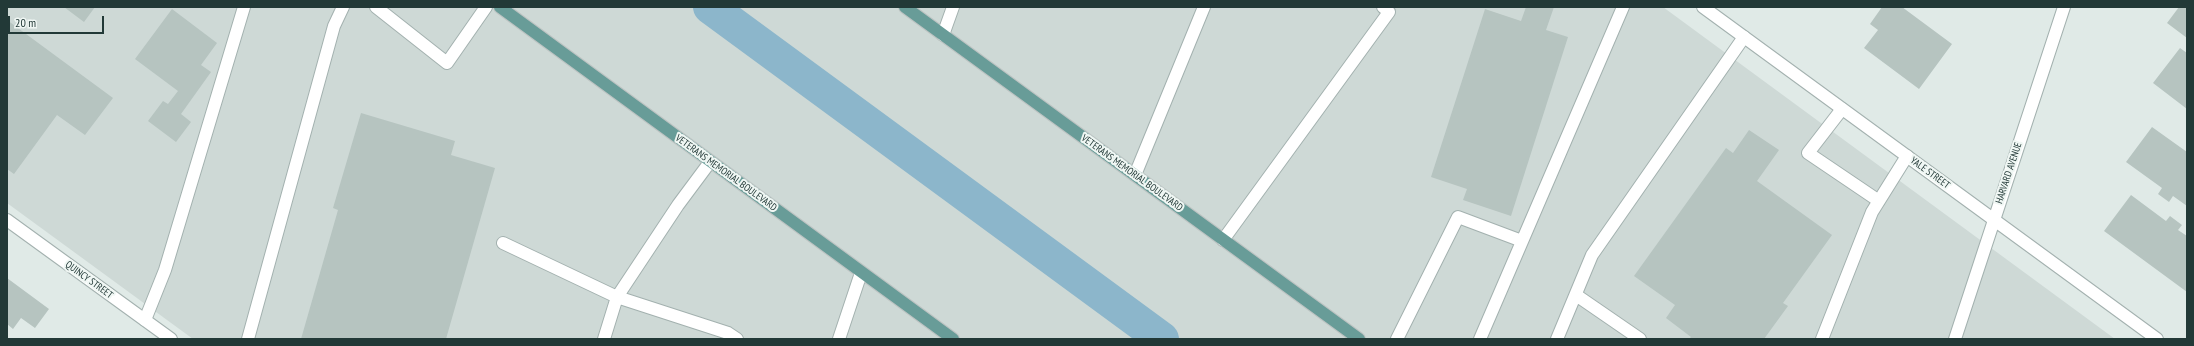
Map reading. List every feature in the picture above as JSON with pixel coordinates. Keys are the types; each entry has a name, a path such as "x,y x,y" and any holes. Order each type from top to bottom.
{"main road":[{"name":"VETERANS MEMORIAL BOULEVARD","path":"500,7 953,339"},
{"name":"VETERANS MEMORIAL BOULEVARD","path":"904,7 1359,339"}],"street":[{"path":"145,320 165,270 244,7"},
{"path":"248,339 334,26 343,7"},
{"path":"376,7 447,63 486,7"},
{"path":"943,35 952,7"},
{"path":"1135,175 1204,7"},
{"path":"1223,240 1389,12 1383,7"},
{"path":"1480,339 1622,7"},
{"name":"YALE STREET","path":"1703,7 2157,339"},
{"name":"HARVARD AVENUE","path":"1956,339 2064,7"},
{"path":"1557,339 1592,255 1744,37"},
{"path":"1842,109 1808,152 1879,201"},
{"path":"1822,339 1872,212 1907,156"},
{"path":"604,339 617,297 678,205 710,162"},
{"path":"1397,339 1458,217 1522,241"},
{"name":"QUINCY STREET","path":"7,220 171,339"},
{"path":"503,244 617,297 728,333 738,339"},
{"path":"839,339 861,273"},
{"path":"1576,295 1640,339"}],"shaded area":[{"path":"7,7 1663,7 2115,339 193,339 7,203"}],"building":[{"path":"64,7 95,7 84,22"},
{"path":"1526,7 1554,7 1546,30 1568,37 1511,216 1463,200 1467,189 1431,177 1485,9 1521,21"},
{"path":"1882,7 1902,7 1952,44 1919,89 1864,48 1878,30 1870,24"},
{"path":"2179,7 2187,7 2187,38 2167,23"},
{"path":"172,9 217,43 201,65 211,72 181,114 191,122 176,142 148,121 163,101 168,104 178,91 135,59"},
{"path":"7,20 113,98 85,135 57,115 14,174 7,169"},
{"path":"2180,48 2187,53 2187,109 2153,83"},
{"path":"361,113 455,141 451,155 495,168 446,339 301,339 338,210 333,208"},
{"path":"2152,127 2187,152 2187,206 2173,196 2169,202 2158,194 2162,188 2126,162"},
{"path":"1749,130 1779,150 1757,181 1832,235 1783,303 1788,306 1764,339 1689,339 1691,337 1666,318 1675,305 1634,276 1726,148 1733,153"},
{"path":"2131,195 2166,221 2170,216 2182,225 2178,230 2187,236 2187,292 2104,231"},
{"path":"7,278 49,309 35,328 21,318 13,329 7,324"}],"waterway":[{"path":"710,7 1162,339"}]}
